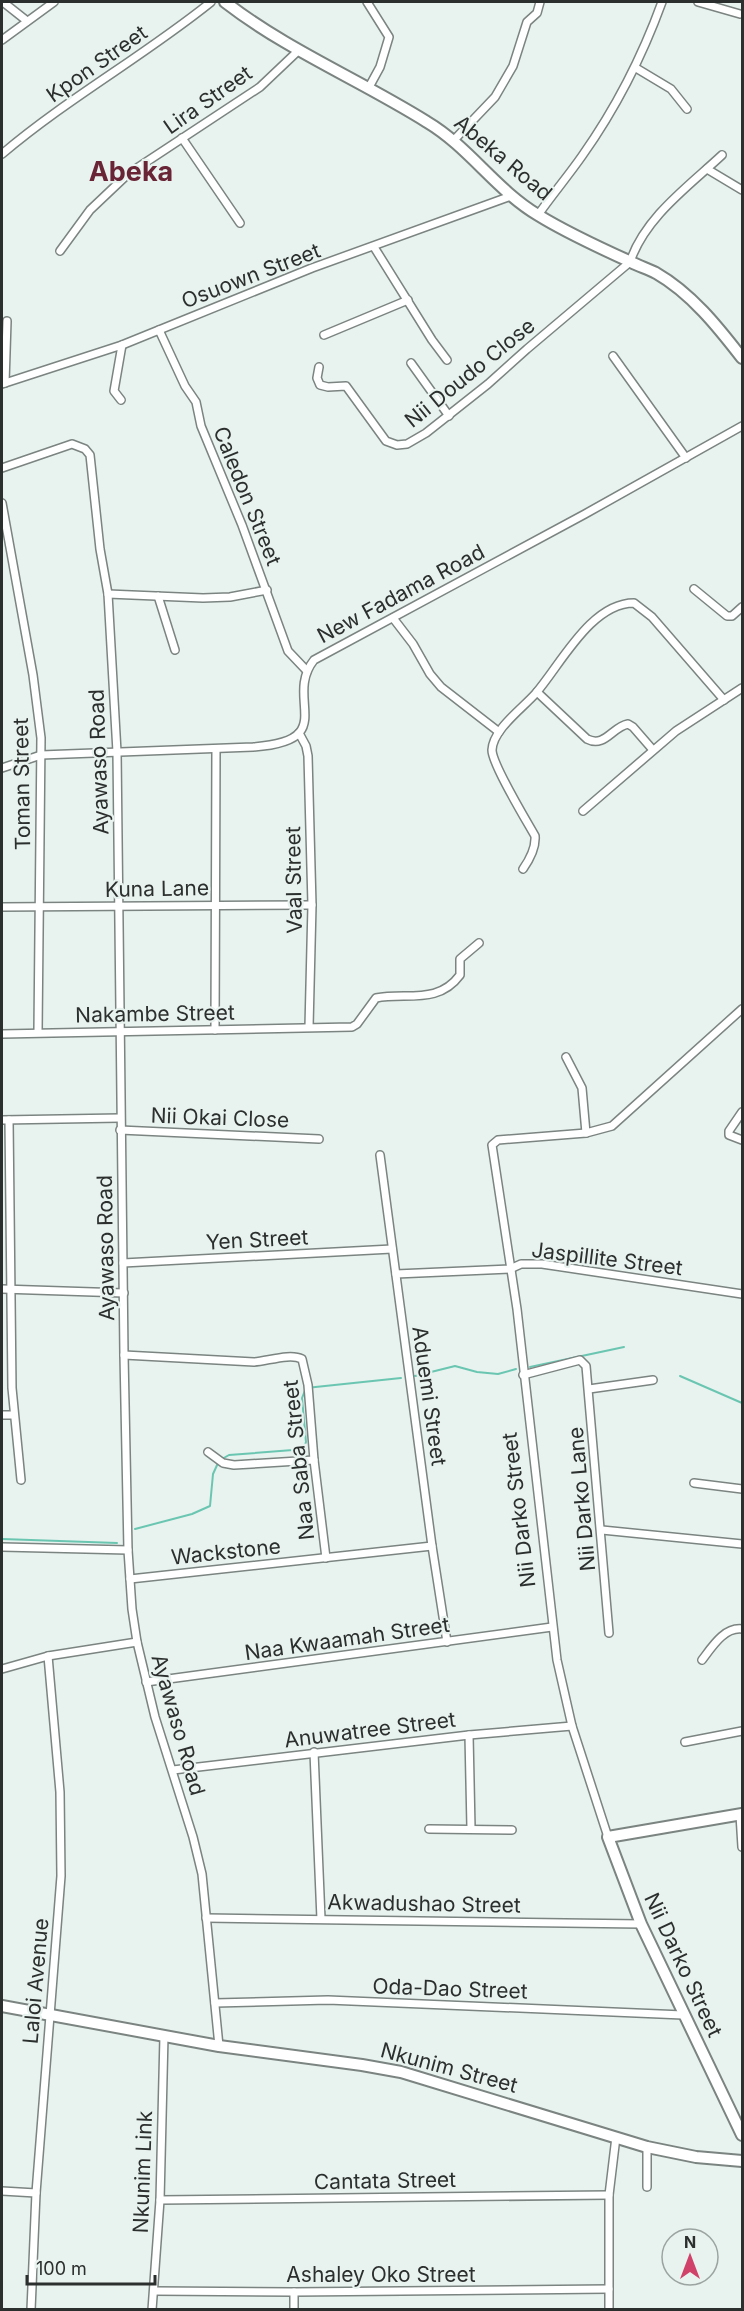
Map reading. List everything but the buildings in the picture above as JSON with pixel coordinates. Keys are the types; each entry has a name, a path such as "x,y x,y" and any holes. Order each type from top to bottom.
{"street":[{"path":"3,2 27,21"},
{"path":"2,40 54,2"},
{"name":"Kpon Street","path":"2,154 27,132 118,67 179,28 211,2"},
{"name":"Abeka Road","path":"225,2 299,50 427,122 454,140 511,196 538,215 655,273 695,303 742,358"},
{"path":"367,2 389,37 380,67 368,89"},
{"path":"454,140 495,97 513,66 527,22 537,13 540,2"},
{"path":"538,215 598,131 636,68 662,2"},
{"path":"698,2 740,14"},
{"name":"Lira Street","path":"60,251 90,210 128,174 260,87 299,50"},
{"path":"636,68 671,89 687,109"},
{"path":"182,138 240,223"},
{"path":"630,262 640,238 653,220 722,155"},
{"path":"707,169 742,190"},
{"name":"Osuown Street","path":"3,383 122,345 312,268 511,196"},
{"path":"374,247 447,360"},
{"name":"Nii Doudo Close","path":"319,367 317,378 320,385 346,386 386,441 397,445 407,444 449,416 630,262"},
{"path":"324,336 408,300"},
{"path":"3,383 7,321"},
{"name":"Caledon Street","path":"159,330 185,386 196,402 201,426 267,590 288,651 307,671"},
{"path":"121,400 114,391 122,345"},
{"path":"613,356 686,458"},
{"path":"411,363 449,416"},
{"name":"New Fadama Road","path":"299,733 304,721 307,671 319,657 742,426"},
{"name":"Ayawaso Road","path":"2,468 72,444 90,455 100,549 108,594 117,752 120,1130 130,1579 137,1642 146,1682 161,1739 173,1770 199,1860 219,2046"},
{"name":"Toman Street","path":"2,503 33,675 41,755 38,1032"},
{"path":"694,588 727,616 732,616 742,607"},
{"path":"108,594 230,597 267,590"},
{"path":"158,596 175,650"},
{"path":"523,869 536,843 535,836 495,760 493,746 499,732 537,692 560,658 585,630 608,612 622,605 634,603 652,617 724,700"},
{"path":"393,618 441,687 499,732"},
{"path":"583,810 676,731 742,688"},
{"path":"537,692 592,742 601,741 619,727 628,724 652,750"},
{"path":"2,768 41,755 216,749 283,744 299,733"},
{"name":"Vaal Street","path":"299,733 308,756 312,905 309,1028"},
{"path":"215,1030 216,749"},
{"name":"Kuna Lane","path":"2,907 312,905"},
{"name":"Nakambe Street","path":"2,1034 356,1026 374,999 422,997 437,993 458,978 460,959 479,943"},
{"name":"Nii Darko Street","path":"742,1009 612,1126 586,1132 515,1137 498,1140 492,1145 522,1359 552,1627 563,1692 608,1837 640,1924 742,2135"},
{"path":"566,1057 582,1088 586,1132"},
{"path":"742,1112 729,1131 729,1135 742,1140"},
{"path":"21,1479 14,1414 5,1120 120,1118"},
{"name":"Nii Okai Close","path":"120,1130 319,1139"},
{"name":"Aduemi Street","path":"380,1155 447,1642"},
{"name":"Yen Street","path":"123,1263 392,1249"},
{"name":"Jaspillite Street","path":"396,1274 510,1269 521,1264 532,1263 742,1294"},
{"path":"2,1289 124,1293"},
{"path":"2,1335 11,1336"},
{"name":"Naa Saba Street","path":"124,1355 254,1362 294,1356 304,1361 326,1558"},
{"name":"Nii Darko Lane","path":"523,1373 580,1360 586,1366 590,1389 609,1633"},
{"path":"590,1389 653,1380"},
{"path":"2,1415 14,1414"},
{"path":"208,1452 234,1465 314,1460"},
{"path":"694,1484 742,1489"},
{"path":"602,1530 742,1544"},
{"name":"Wackstone","path":"130,1579 432,1546"},
{"path":"2,1547 128,1550"},
{"name":"Naa Kwaamah Street","path":"146,1682 552,1627"},
{"path":"702,1660 724,1634 730,1630 742,1629"},
{"path":"2,1669 48,1656 137,1642"},
{"name":"Laloi Avenue","path":"31,2310 36,2193 60,1901 60,1792 48,1656"},
{"name":"Anuwatree Street","path":"173,1770 314,1752 572,1726"},
{"path":"685,1742 742,1731"},
{"path":"469,1735 471,1828"},
{"path":"314,1752 321,1919"},
{"path":"608,1837 741,1815 742,1847"},
{"path":"429,1829 512,1830"},
{"name":"Akwadushao Street","path":"206,1918 640,1924"},
{"name":"Oda-Dao Street","path":"215,2003 328,2000 683,2014"},
{"name":"Nkunim Street","path":"2,2006 219,2046 401,2072 647,2147 696,2157 742,2161"},
{"name":"Nkunim Link","path":"152,2310 160,2200 164,2036"},
{"path":"609,2310 609,2195 616,2137"},
{"path":"647,2147 647,2187"},
{"path":"2,2191 36,2193"},
{"name":"Cantata Street","path":"160,2200 609,2195"},
{"name":"Ashaley Oko Street","path":"154,2290 294,2292 609,2289"},
{"path":"294,2292 294,2310"}],"waterway":[{"path":"530,1367 624,1347"},
{"path":"415,1376 455,1366 477,1372 498,1374 516,1369"},
{"path":"680,1376 742,1403"},
{"path":"222,1459 229,1455 293,1450 304,1447 306,1442 302,1398 306,1388 401,1378"},
{"path":"135,1529 192,1514 210,1506 213,1474 218,1463"},
{"path":"2,1539 117,1543"}],"district":[{"name":"Abeka","path":"131,172"}]}
